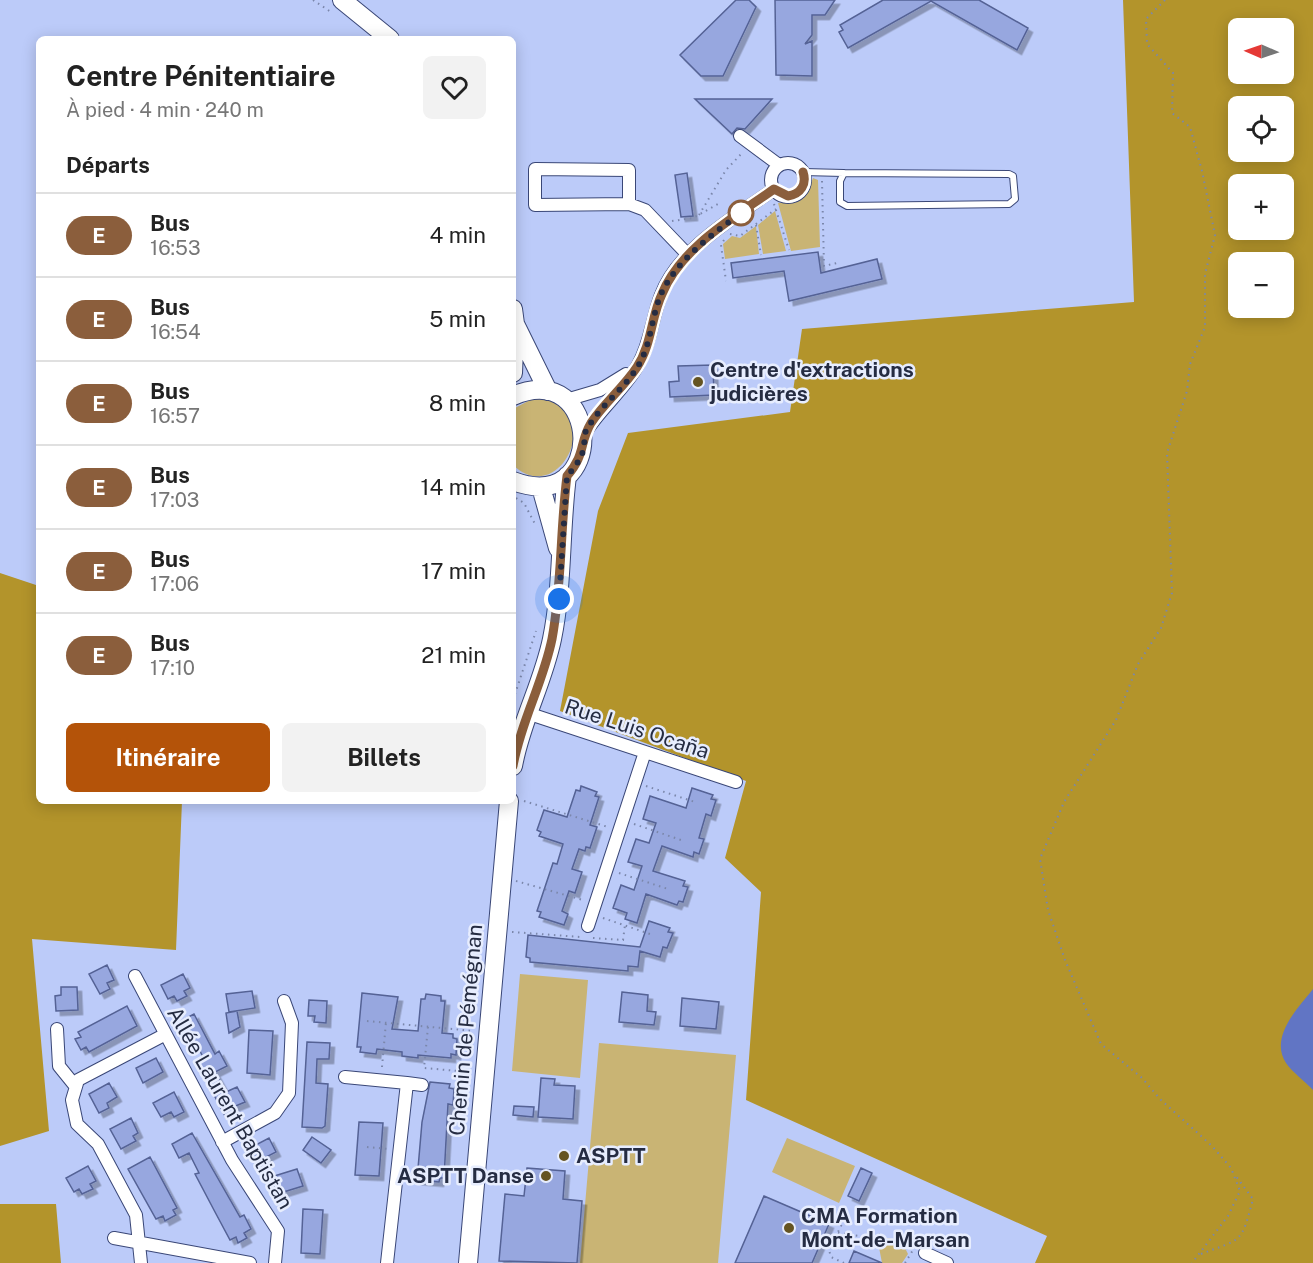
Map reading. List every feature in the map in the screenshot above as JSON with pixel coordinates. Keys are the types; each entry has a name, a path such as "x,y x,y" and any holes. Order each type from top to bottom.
{"street":[{"path":"342,0 386,36"},
{"path":"740,136 779,165 795,164 803,172 804,183 794,195 782,196 774,189 772,173 779,165"},
{"path":"629,204 629,170 535,170 535,205 629,204 645,210 688,255"},
{"path":"585,433 596,416 637,367 649,342 662,294 688,255 774,189"},
{"path":"516,321 548,391"},
{"path":"566,400 600,390 637,367"},
{"path":"516,390 548,391 566,400 579,415 585,433 584,449 578,464 567,476 541,487 516,482"},
{"path":"516,754 526,712 544,671 559,599 567,476"},
{"path":"541,487 562,560"},
{"name":"Rue Luis Ocaña","path":"526,712 736,782"},
{"path":"590,914 618,825 645,752"},
{"name":"Chemin de Pémégnan","path":"468,1263 502,878 517,801"},
{"name":"Allée Laurent Baptistan","path":"135,976 222,1142 278,1231 275,1263"},
{"path":"222,1142 275,1113 289,1093 292,1023 284,1001"},
{"path":"57,1029 59,1066 76,1087"},
{"path":"141,1263 136,1215 98,1144 77,1124 72,1100 78,1080 164,1035"},
{"path":"345,1077 422,1085"},
{"path":"387,1263 407,1083"},
{"path":"114,1238 140,1240 250,1263"},
{"path":"920,1250 947,1263"}],"lane":[{"path":"803,172 1009,174 1013,176 1015,199 1009,204 847,206 840,202 840,181 844,173"}],"path":[{"path":"1165,0 1146,19 1147,44 1173,73 1172,113 1190,127 1202,171 1215,236 1205,274 1205,327 1190,364 1188,391 1167,453 1172,593 1161,628 1138,664 1116,720 1064,802 1040,859 1048,910 1065,960 1101,1044 1142,1078 1160,1099 1212,1146 1253,1199 1245,1230 1238,1240 1200,1255"},
{"path":"699,215 726,170 752,145"},
{"path":"822,172 824,266 837,263"},
{"path":"657,223 699,215 718,204"},
{"path":"774,204 789,250"},
{"path":"726,281 721,245 731,234 740,236 776,208"},
{"path":"756,224 761,255"},
{"path":"516,498 524,503 537,528"},
{"path":"516,691 540,621"},
{"path":"635,782 695,802"},
{"path":"517,801 681,840"},
{"path":"620,873 669,889"},
{"path":"502,878 590,914 653,935"},
{"path":"498,930 623,940 625,925"},
{"path":"367,1020 474,1031"},
{"path":"380,1081 386,1022"},
{"path":"428,1026 424,1068 470,1072"},
{"path":"367,1147 398,1150"},
{"path":"1192,1263 1228,1216 1240,1191 1233,1173"},
{"path":"844,1263 831,1257 829,1250 846,1216"},
{"path":"838,1233 873,1238 882,1233"},
{"path":"905,1263 920,1250"}],"shaded area":[{"path":"1123,0 1313,0 1313,1263 1035,1263 1047,1236 746,1100 761,892 725,858 746,781 560,711 598,511 628,433 790,412 802,329 1134,302"},
{"path":"813,178 818,180 820,247 791,251 778,203 796,200 804,194"},
{"path":"775,211 786,251 763,254 758,225"},
{"path":"756,226 759,254 725,259 723,244 732,236 740,238"},
{"path":"532,399 556,403 569,416 574,432 571,449 562,465 548,474 531,476 516,467 516,407"},
{"path":"0,573 36,585 36,804 182,804 176,950 32,939 49,1131 0,1146"},
{"path":"520,974 588,980 580,1078 512,1071"},
{"path":"599,1043 736,1055 718,1263 580,1263"},
{"path":"787,1138 855,1166 839,1203 772,1172"},
{"path":"0,1204 56,1204 61,1263 0,1263"},
{"path":"889,1238 904,1246 908,1254 902,1263 882,1263 878,1242"}],"water":[{"path":"1313,989 1313,1090 1286,1063 1281,1043 1283,1033 1293,1014"}],"building":[{"path":"736,0 749,0 756,7 723,76 701,76 680,55"},
{"path":"775,0 835,0 825,15 812,15 812,35 805,44 812,41 812,76 776,75"},
{"path":"883,0 979,0 1028,28 1017,50 931,1 848,48 839,32 843,30 840,25"},
{"path":"695,99 772,99 745,129 737,128 732,134"},
{"path":"687,173 693,216 681,217 675,175"},
{"path":"818,252 821,273 877,259 882,279 789,301 784,271 733,278 731,263"},
{"path":"713,365 714,395 670,397 669,382 679,381 678,366"},
{"path":"581,786 597,792 595,796 599,797 590,825 597,827 590,848 586,847 585,851 579,849 572,869 582,872 575,893 569,891 562,911 568,914 564,925 539,917 541,912 537,911 553,863 557,864 563,844 539,836 541,832 537,830 544,810 567,817 576,790 580,791"},
{"path":"692,788 713,795 711,799 716,800 711,816 706,814 699,838 704,839 699,854 694,852 693,857 662,846 653,871 685,881 683,886 688,887 683,902 679,901 677,905 646,894 637,923 625,919 627,913 613,908 621,885 634,890 642,866 628,862 636,839 649,843 656,823 643,819 650,796 686,808"},
{"path":"649,921 670,928 668,932 673,933 667,948 663,947 660,957 640,951 638,967 628,966 628,971 530,962 530,958 526,957 528,935 640,947"},
{"path":"107,965 114,980 107,983 110,989 100,994 89,974"},
{"path":"183,974 190,988 184,991 187,996 177,1001 174,996 168,999 161,985"},
{"path":"61,987 77,987 78,1010 56,1011 55,996 61,995"},
{"path":"252,991 255,1008 229,1012 226,994"},
{"path":"622,992 648,995 647,1011 656,1012 654,1025 619,1022"},
{"path":"362,993 398,997 392,1029 418,1031 421,999 425,999 426,994 441,996 441,1001 445,1001 442,1033 453,1034 453,1038 457,1039 456,1055 451,1054 451,1058 418,1055 418,1058 402,1056 402,1052 377,1049 376,1054 360,1052 361,1047 357,1047"},
{"path":"682,998 719,1002 716,1029 680,1026"},
{"path":"309,1000 327,1001 326,1023 314,1022 315,1016 308,1016"},
{"path":"127,1006 137,1026 89,1052 86,1047 81,1050 75,1039 81,1037 78,1032"},
{"path":"237,1011 240,1027 229,1033 226,1013"},
{"path":"194,1014 215,1054 219,1051 227,1066 215,1072 226,1092 237,1087 245,1102 233,1107 236,1112 226,1118 197,1062 204,1059 191,1034 185,1038 177,1023"},
{"path":"249,1030 273,1031 270,1075 247,1073"},
{"path":"307,1042 330,1043 329,1059 317,1059 316,1083 328,1084 325,1126 322,1128 302,1127"},
{"path":"156,1058 163,1072 143,1083 136,1068"},
{"path":"541,1078 555,1079 554,1085 575,1086 573,1119 538,1117"},
{"path":"430,1082 450,1084 449,1088 454,1089 453,1105 448,1104 444,1178 440,1178 439,1182 417,1180 422,1122"},
{"path":"109,1083 117,1097 107,1103 109,1108 99,1113 89,1094"},
{"path":"174,1092 184,1112 174,1117 171,1112 161,1117 153,1103"},
{"path":"514,1106 534,1107 533,1117 513,1115"},
{"path":"131,1118 138,1133 133,1136 136,1141 121,1149 110,1129"},
{"path":"359,1122 383,1123 379,1176 355,1175"},
{"path":"192,1133 240,1217 244,1215 251,1229 244,1233 247,1238 238,1243 236,1237 230,1240 195,1174 199,1173 189,1153 179,1158 172,1144"},
{"path":"312,1137 331,1150 321,1163 303,1150"},
{"path":"269,1138 276,1152 266,1157 268,1162 257,1168 248,1149"},
{"path":"150,1157 177,1208 173,1210 176,1215 165,1221 163,1216 156,1219 128,1169"},
{"path":"88,1166 96,1181 90,1184 93,1189 82,1194 79,1189 74,1192 66,1178"},
{"path":"527,1168 565,1171 563,1199 582,1201 577,1263 499,1261 505,1194 524,1196"},
{"path":"861,1168 872,1173 859,1201 848,1196"},
{"path":"297,1169 303,1186 277,1194 271,1177"},
{"name":"CMA Formation Mont-de-Marsan","path":"764,1196 829,1224 812,1263 735,1263"},
{"path":"303,1209 323,1210 320,1254 301,1253"},
{"name":"CMA Formation Mont-de-Marsan","path":"854,1251 882,1263 849,1263"}],"bus line":[{"name":"E","path":"516,750 526,712 544,671 551,641 559,599 567,476 578,464 584,449 585,433 596,416 637,367 649,342 662,294 688,255 774,189 782,196 798,193 804,183 803,172"}],"place":[{"name":"Centre d'extractions judicières","path":"698,382"},
{"name":"ASPTT","path":"564,1156"},
{"name":"ASPTT Danse","path":"546,1176"},
{"name":"CMA Formation Mont-de-Marsan","path":"789,1228"}],"route":[{"path":"559,599 567,476 578,464 584,449 585,433 596,416 637,367 649,342 662,294 675,272 688,255 746,209 741,213"}]}
